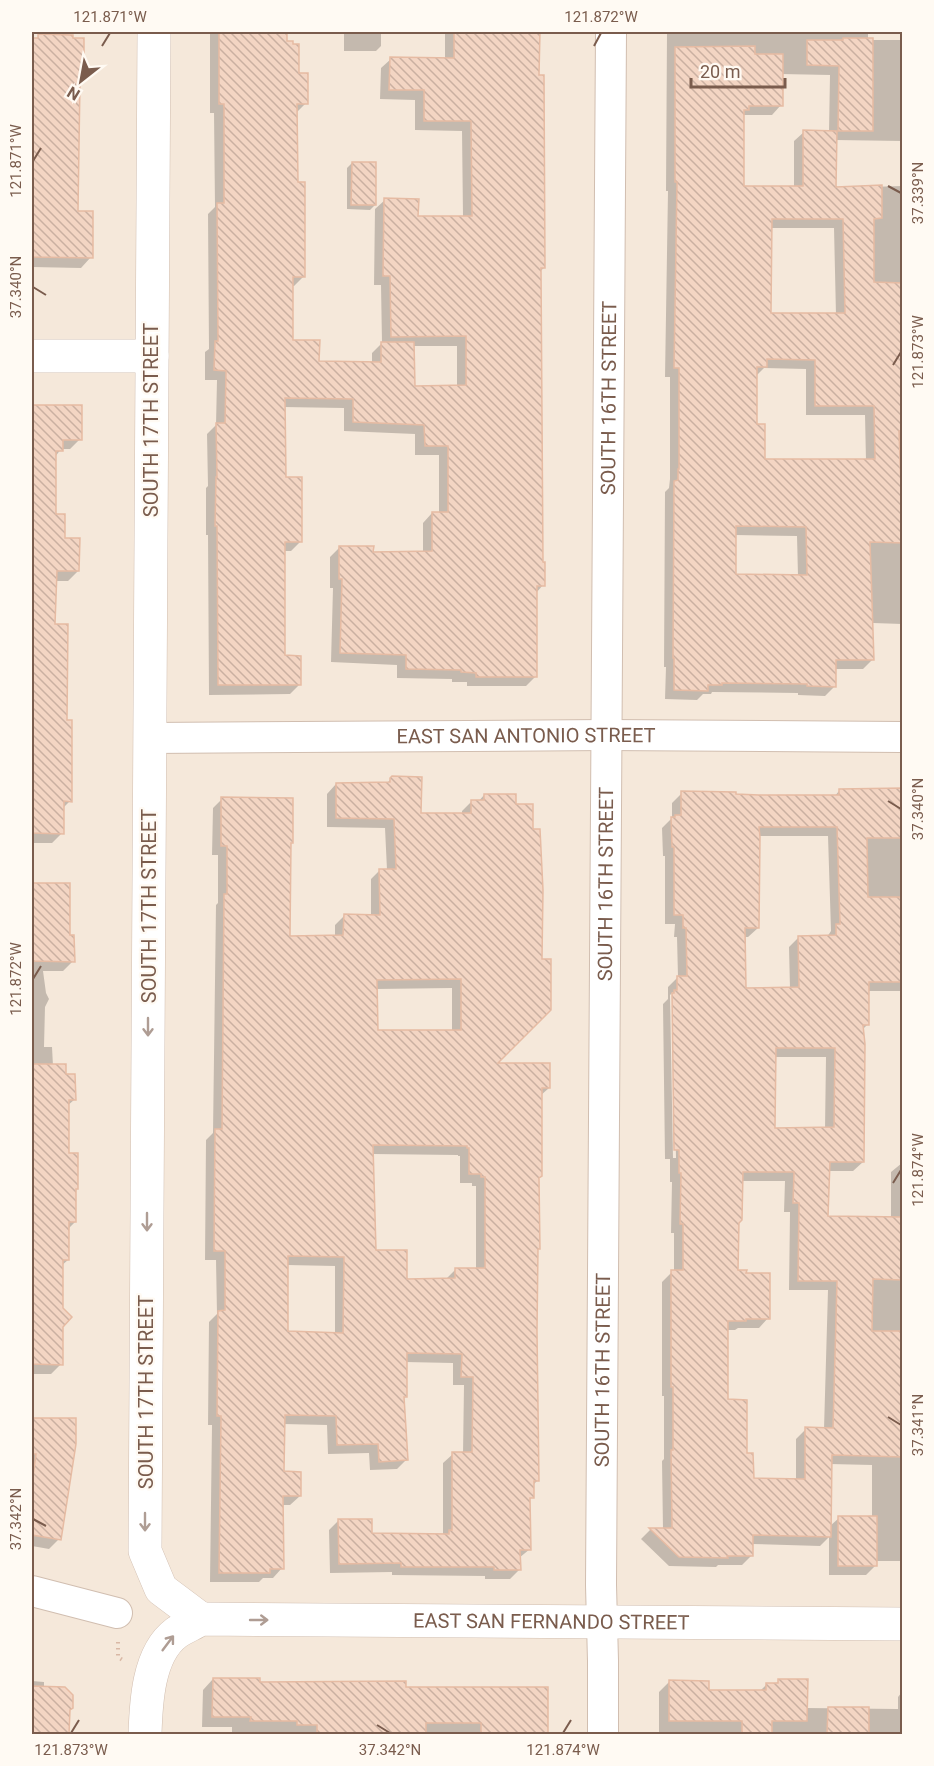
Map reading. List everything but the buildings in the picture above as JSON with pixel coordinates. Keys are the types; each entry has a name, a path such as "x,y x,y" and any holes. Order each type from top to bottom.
{"street":[{"name":"SOUTH 17TH STREET","path":"154,32 145,1551 161,1589 201,1619"},
{"name":"SOUTH 16TH STREET","path":"603,1734 601,1621 610,32"},
{"path":"32,356 152,356"},
{"name":"EAST SAN ANTONIO STREET","path":"150,738 606,735 903,737"},
{"path":"32,1591 117,1613"},
{"path":"145,1734 146,1703 150,1679 162,1649 175,1634 201,1619"},
{"name":"EAST SAN FERNANDO STREET","path":"201,1619 903,1624"}],"shaded area":[{"path":"32,32 902,32 902,1734 32,1734"}]}
